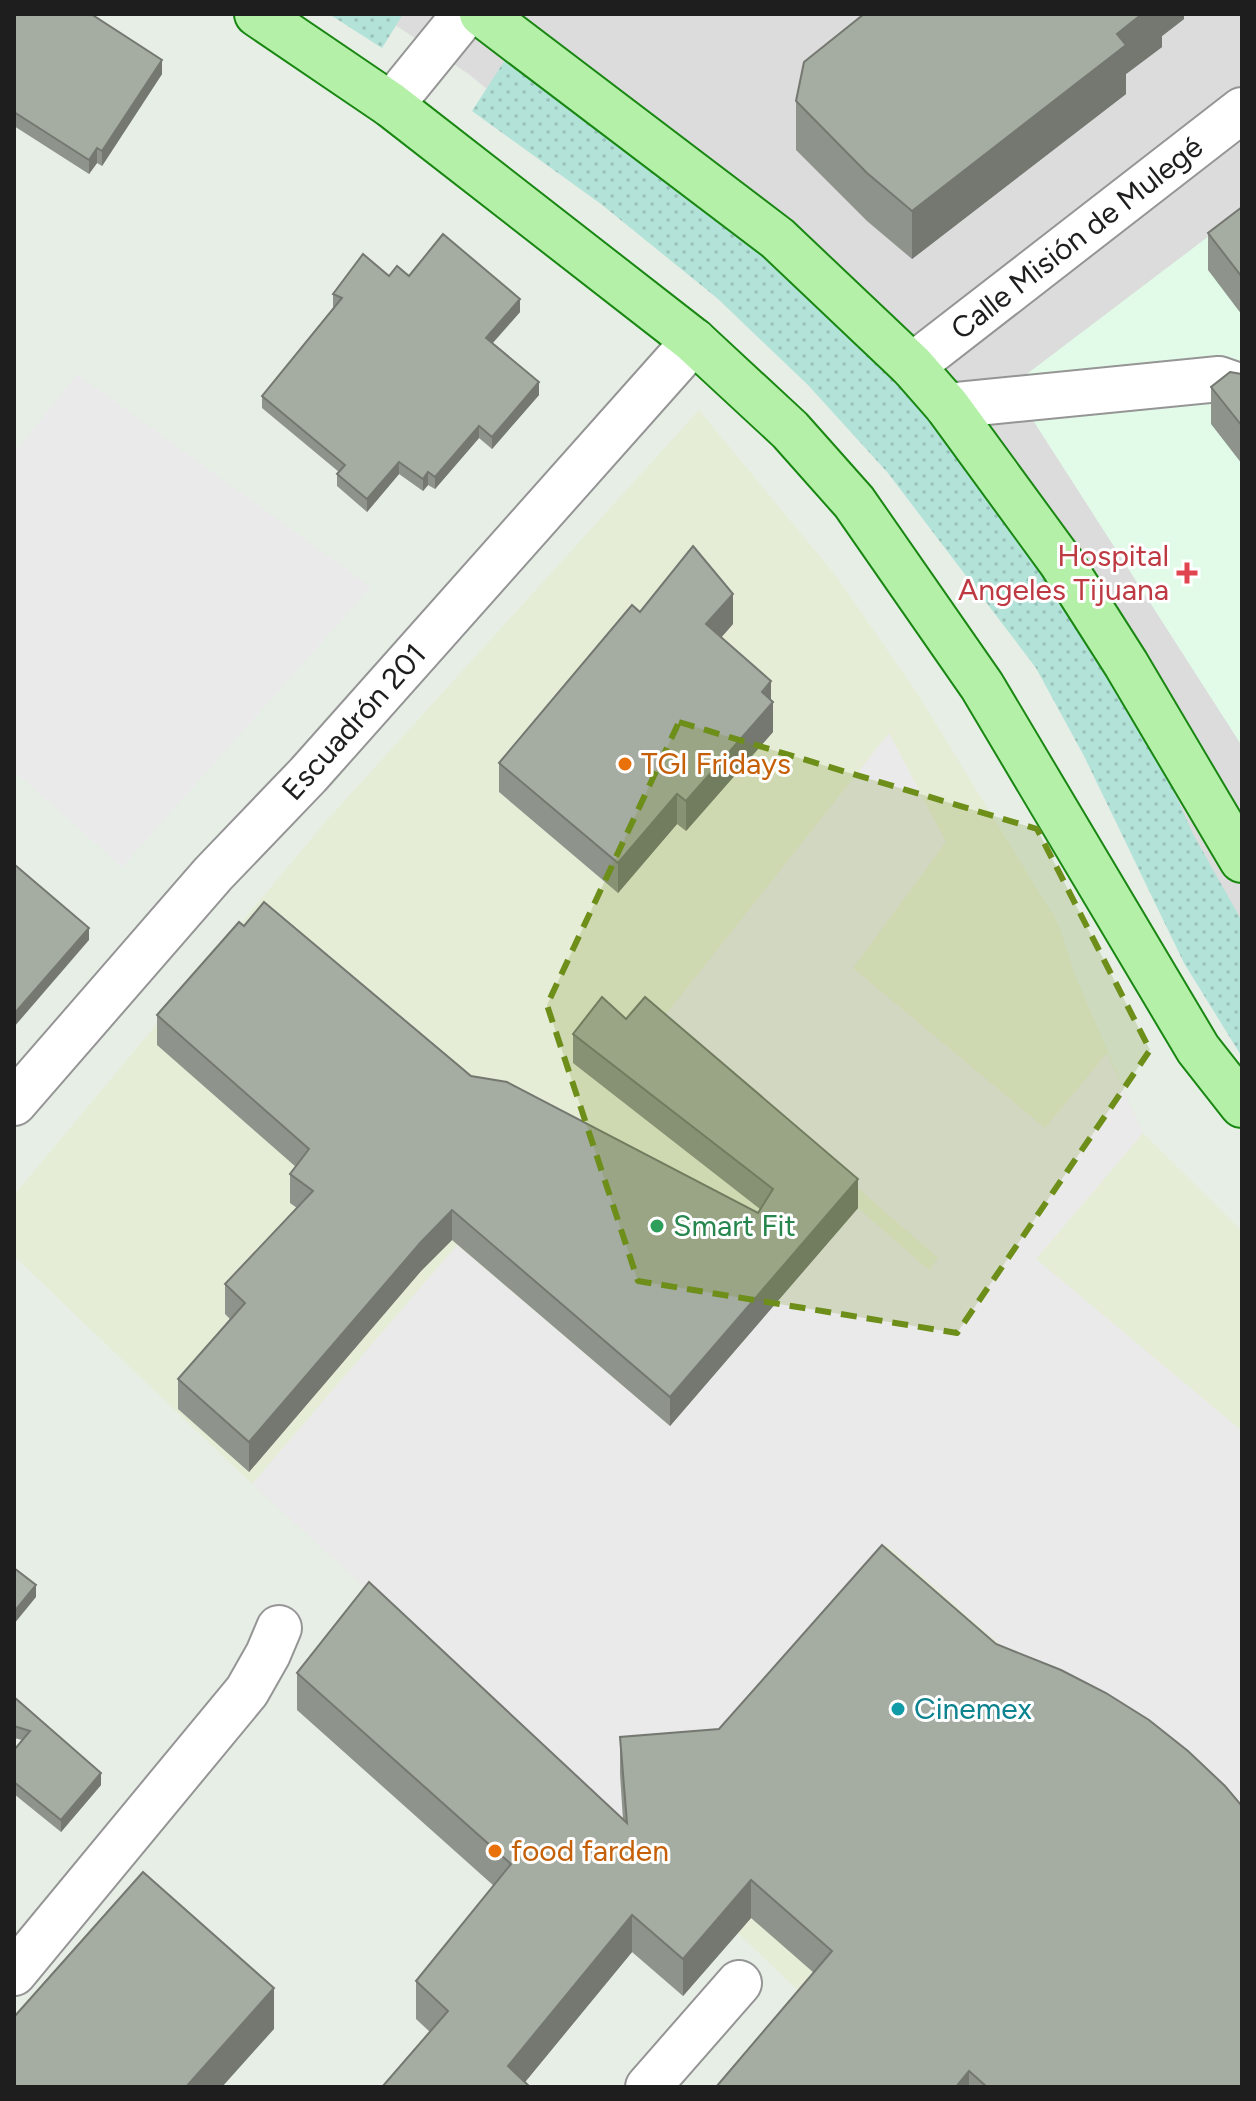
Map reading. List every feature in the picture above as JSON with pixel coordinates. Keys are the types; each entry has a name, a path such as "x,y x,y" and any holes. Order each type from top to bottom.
{"main road":[{"path":"257,14 391,105 694,341 790,430 854,502 982,686 1198,1049 1242,1105"},
{"path":"482,14 777,238 912,366 947,406 1061,562 1126,664 1242,860"}],"street":[{"path":"391,105 465,14"},
{"name":"Calle Misión de Mulegé","path":"912,366 1242,110"},
{"name":"Escuadrón 201","path":"14,1103 213,874 308,775 694,341"},
{"path":"947,406 1219,379 1242,387"},
{"path":"14,1973 247,1691 279,1628"},
{"path":"648,2087 739,1983"}],"highlighted area":[{"path":"679,722 1037,829 1150,1050 957,1333 638,1281 547,1005"}],"shaded area":[{"path":"329,14 403,14 382,48"},
{"path":"379,14 1242,14 1242,1004 884,418 470,75"},
{"path":"505,60 768,256 865,342 943,428 1019,536 1151,740 1193,834 1242,921 1242,1057 1184,963 1084,756 1036,668 888,473 808,385 717,298 601,204 472,111"},
{"name":"Hospital Angeles Tijuana","path":"1242,211 1242,746 1011,386"},
{"path":"77,374 371,587 122,867 14,771 14,453"},
{"path":"699,410 836,576 917,693 1059,925 1074,973 1143,1133 1242,1231 1242,2087 899,2087 629,1829 252,1484 14,1256 14,1195 327,820"},
{"path":"889,733 946,842 853,968 1045,1128 1107,1053 1143,1133 1036,1259 1242,1431 1242,1858 887,1545 629,1829 252,1484 457,1245 670,1426 858,1208 929,1270 938,1258 663,1018"}],"building":[{"path":"14,14 91,14 162,60 102,151 97,148 89,160 14,112"},
{"path":"864,14 1142,14 1117,34 1126,45 912,211 867,173 796,101 804,62"},
{"path":"1242,207 1242,277 1208,233"},
{"path":"443,234 520,299 486,338 539,382 492,437 479,426 435,477 428,472 423,479 399,462 367,499 337,474 345,465 262,396 342,298 333,294 363,254 389,276 397,266 409,276"},
{"path":"1230,372 1242,374 1242,426 1211,387"},
{"name":"TGI Fridays","path":"693,546 733,594 706,624 771,681 762,692 773,702 686,801 677,794 618,863 499,763 632,605 640,612"},
{"path":"14,867 89,928 14,1014"},
{"path":"264,902 471,1076 507,1082 758,1213 773,1189 573,1034 602,997 626,1019 645,997 858,1179 670,1397 452,1210 249,1442 178,1379 245,1303 225,1284 313,1191 290,1174 309,1149 157,1015 239,922 244,926"},
{"path":"882,1545 996,1644 1061,1670 1149,1720 1188,1751 1242,1806 1242,2087 987,2087 969,2071 956,2087 716,2087 832,1951 751,1880 683,1959 632,1915 508,2066 530,2087 382,2087 448,2011 416,1981 511,1864 297,1673 369,1582 627,1823 620,1737 719,1729"},
{"path":"14,1568 36,1585 14,1612"},
{"path":"14,1697 101,1773 61,1820 14,1782 14,1750 30,1731 14,1726"},
{"path":"143,1872 274,1988 186,2087 17,2087 14,2084 14,2017"}],"place":[{"name":"Hospital Angeles Tijuana","path":"1187,573"},
{"name":"TGI Fridays","path":"625,764"},
{"name":"Smart Fit","path":"657,1226"},
{"name":"Cinemex","path":"898,1709"},
{"name":"food farden","path":"495,1851"}]}
